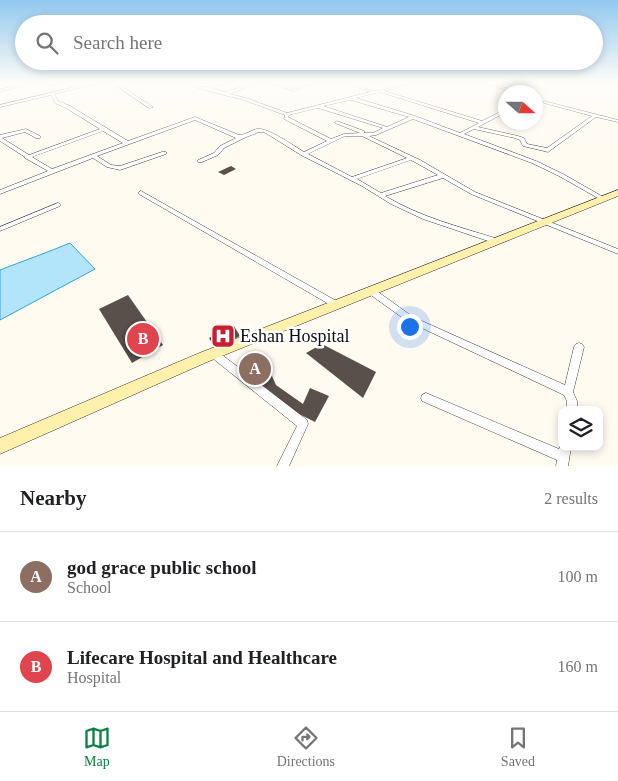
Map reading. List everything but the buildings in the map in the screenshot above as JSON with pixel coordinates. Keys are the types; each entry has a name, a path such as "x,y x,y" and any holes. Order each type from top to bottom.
{"main road":[{"path":"0,446 214,354 618,193"}],"street":[{"path":"65,106 127,143"},
{"path":"264,106 287,114 316,106 386,128"},
{"path":"375,106 412,117 545,167 603,198"},
{"path":"424,106 481,122"},
{"path":"560,106 618,121"},
{"path":"287,114 286,118 331,141"},
{"path":"459,134 498,114"},
{"path":"473,127 516,136 522,139 525,145 548,150 596,115"},
{"path":"303,154 351,134 367,135 412,117"},
{"path":"0,192 51,171 195,118 242,137"},
{"path":"337,122 367,135 473,193 618,252"},
{"path":"27,157 103,129"},
{"path":"0,138 26,130 38,137"},
{"path":"200,161 216,154 222,147 261,130 393,204 425,218 496,241"},
{"path":"0,138 51,171"},
{"path":"94,156 109,166 120,168 164,153"},
{"path":"351,179 411,158"},
{"path":"380,195 442,176"},
{"path":"140,193 336,305"},
{"path":"0,229 58,205"},
{"path":"371,291 410,319 568,392"},
{"path":"572,406 568,392 579,347"},
{"path":"214,354 303,424 283,466"},
{"path":"426,398 564,457"}],"water":[{"path":"70,243 95,269 0,320 0,270"}],"place":[{"name":"Eshan Hospital","path":"223,336"},
{"name":"Lifecare Hospital and Healthcare","path":"143,339"},
{"name":"god grace public school","path":"255,369"}]}
